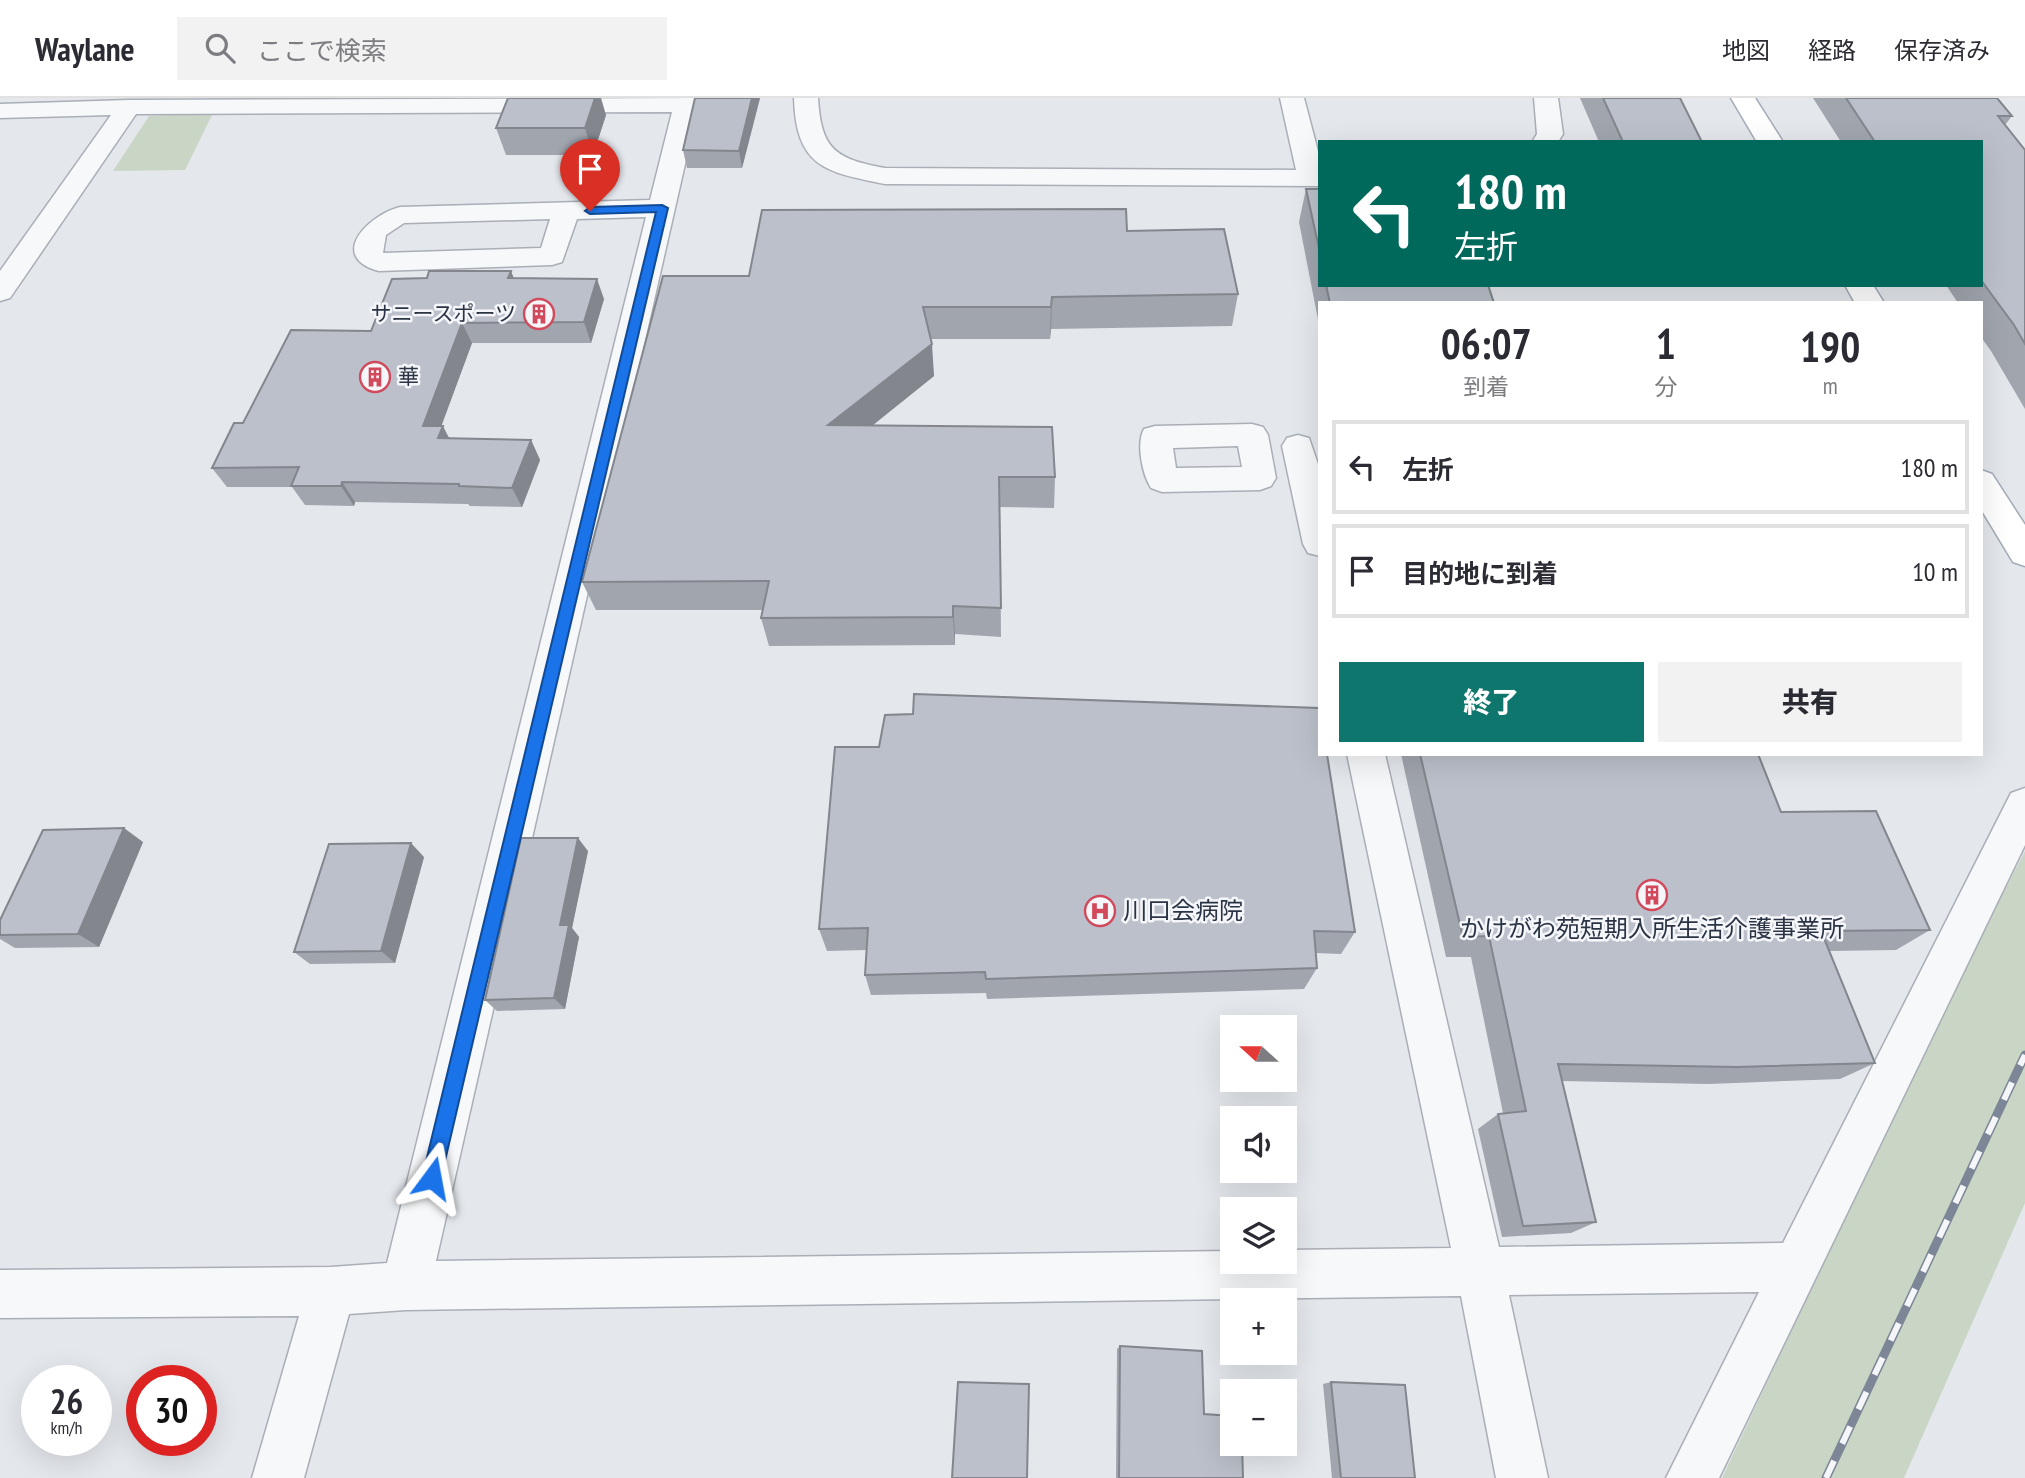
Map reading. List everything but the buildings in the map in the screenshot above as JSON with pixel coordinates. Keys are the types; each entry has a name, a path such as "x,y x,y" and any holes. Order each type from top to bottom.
{"main road":[{"path":"1743,98 1769,140"},
{"path":"1983,485 2025,553"}],"street":[{"path":"806,98 806,124 817,149 842,168 885,176 1315,178 1292,98"},
{"path":"1546,98 1550,134 1546,140"},
{"path":"0,111 128,107 687,101 406,1286"},
{"path":"0,292 128,107"},
{"path":"566,211 552,256 379,262 402,246 439,227 446,215 566,211 662,208"},
{"path":"1254,448 1309,446 1318,526"},
{"path":"1366,756 1480,1271 1522,1478"},
{"path":"1692,1478 2025,805"},
{"path":"0,1294 1796,1267"},
{"path":"278,1478 331,1291"}],"green space":[{"path":"213,113 185,170 113,171 149,116"},
{"path":"2025,851 2025,1203 1904,1478 1722,1478 1945,1005"}],"railway":[{"path":"1826,1478 2025,1055"}],"place":[{"name":"サニースポーツ","path":"539,314"},
{"name":"華","path":"375,377"},
{"name":"かけがわ苑短期入所生活介護事業所","path":"1652,895"},
{"name":"川口会病院","path":"1100,911"}],"route":[{"path":"432,1178 662,208 590,211"}]}
